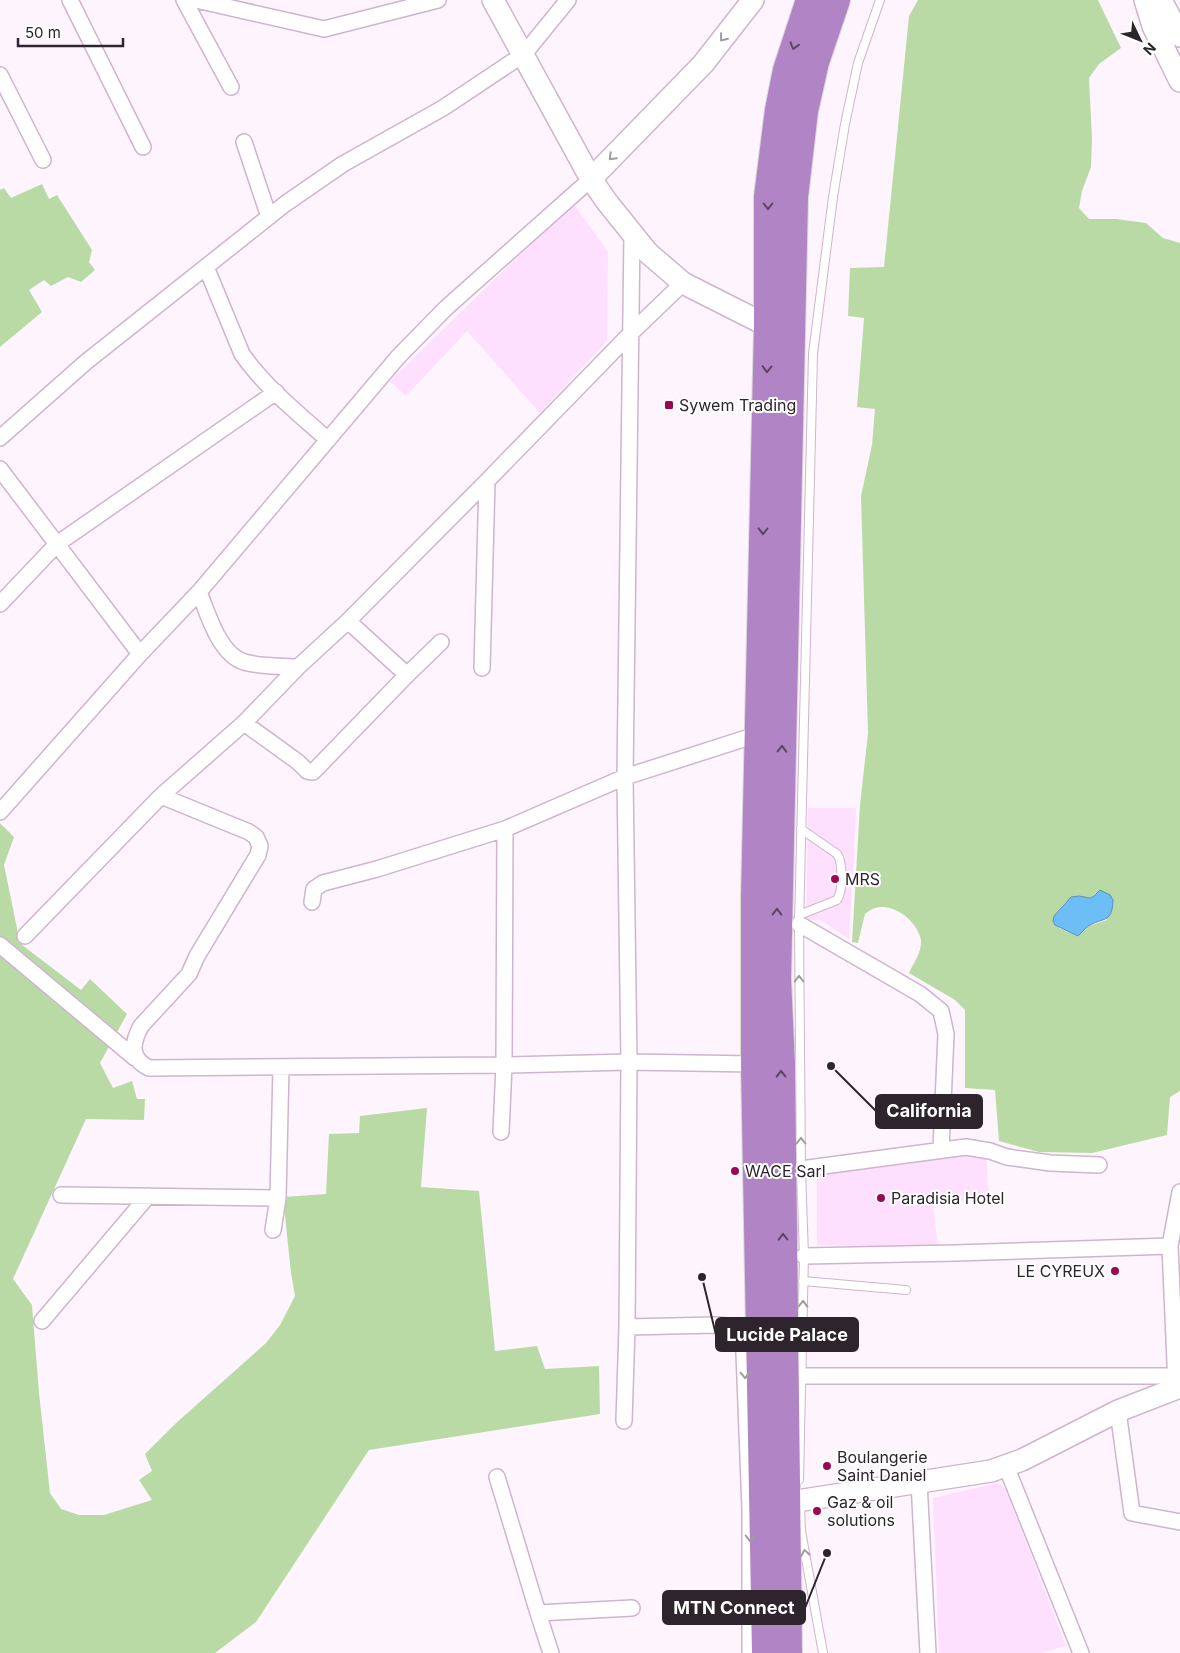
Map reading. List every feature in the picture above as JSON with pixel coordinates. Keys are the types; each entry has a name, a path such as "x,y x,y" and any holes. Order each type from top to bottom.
{"highway":[{"path":"788,1653 775,1504 752,1328 755,898 768,326 768,197 773,153 787,70 810,0"},
{"path":"766,1653 775,1504 781,1064 776,979 794,197 805,103 815,62 836,0"}],"main road":[{"path":"493,0 591,179 648,253 683,283 768,326"},
{"path":"591,179 703,64 753,0"},
{"path":"1145,0 1153,26 1180,81"},
{"path":"1161,0 1180,36"},
{"path":"775,1504 991,1471 1022,1460 1118,1411 1177,1384"}],"street":[{"path":"70,0 143,147"},
{"path":"184,0 230,87"},
{"path":"196,0 324,29 438,0"},
{"path":"0,438 86,362 302,192 343,164 442,108 524,54 568,0"},
{"path":"0,75 43,160"},
{"path":"244,142 269,217"},
{"path":"0,812 140,654 199,592 398,357 446,308 591,179"},
{"path":"624,1422 628,1327 629,1062 625,778 632,234"},
{"path":"206,267 242,354 249,364 328,440"},
{"path":"25,936 161,796 244,723 298,667 348,621 632,332 683,283"},
{"path":"0,604 57,544 276,392"},
{"path":"0,469 140,654"},
{"path":"482,668 487,481"},
{"path":"199,592 219,639 229,653 243,662 266,666 298,667"},
{"path":"348,621 407,675"},
{"path":"244,723 298,762 307,771 313,772 441,642"},
{"path":"312,902 314,889 323,883 377,869 505,828 625,778 759,734"},
{"path":"135,1058 136,1036 142,1026 189,974 197,956 258,855 260,846 256,837 249,832 161,796"},
{"path":"501,1132 504,1065 505,828"},
{"path":"799,919 920,994 941,1011 946,1034 941,1149"},
{"path":"0,945 142,1065 149,1068 629,1062 755,1064"},
{"path":"273,1230 278,1198 281,1067"},
{"path":"801,1169 966,1147 1021,1159 1075,1165 1099,1165"},
{"path":"61,1195 278,1198"},
{"path":"42,1321 148,1196"},
{"path":"801,1376 1177,1384 1170,1246 1180,1196"},
{"path":"804,1256 1170,1246"},
{"path":"628,1327 716,1325 752,1328"},
{"path":"1118,1411 1132,1513 1180,1522"},
{"path":"1006,1466 1081,1653"},
{"path":"497,1477 551,1653"},
{"path":"920,1482 928,1653"},
{"path":"750,1653 775,1504"},
{"path":"538,1613 632,1608"}],"lane":[{"path":"823,1653 801,1531 775,1504 801,1376 804,1256 801,1169 799,919 813,354 833,196 846,124 858,63 880,0"},
{"path":"799,919 837,900 841,894 840,859 837,854 801,829"},
{"path":"803,1281 906,1290"}],"shaded area":[{"path":"573,203 608,252 607,341 540,413 467,331 406,396 390,381"},
{"path":"808,808 856,808 849,939 821,920 806,920"},
{"path":"986,1150 989,1200 933,1202 938,1248 817,1245 817,1175 913,1158"},
{"path":"997,1483 1005,1488 1066,1646 1041,1653 939,1653 933,1498"}],"green space":[{"path":"918,0 1098,0 1121,48 1099,64 1089,78 1092,139 1091,167 1082,191 1079,208 1089,219 1116,219 1146,223 1163,238 1180,243 1180,1091 1170,1097 1167,1135 1092,1153 1039,1152 999,1141 995,1090 965,1088 965,1010 955,1000 909,973 919,953 921,944 919,933 910,920 890,908 874,908 865,914 858,943 852,942 860,805 868,733 861,496 872,445 875,409 857,407 864,318 848,316 850,268 884,267 909,16","holes":["1096,893 1107,920 1089,926 1078,936 1059,928 1054,916 1071,898 1087,898"]},
{"path":"42,184 49,199 57,195 92,250 89,262 95,270 81,282 68,277 51,286 44,280 29,290 42,312 0,347 0,190 4,188 11,198"},
{"path":"0,823 14,837 4,865 17,928 17,941 81,990 90,979 127,1014 100,1063 113,1088 132,1081 137,1099 145,1099 144,1120 86,1119 13,1279 32,1305 50,1493 61,1509 79,1515 104,1515 152,1500 139,1480 152,1471 145,1454 175,1424 266,1343 280,1325 295,1296 283,1197 326,1194 329,1134 359,1133 360,1116 427,1108 421,1187 479,1191 495,1351 537,1346 545,1369 599,1366 600,1414 369,1450 256,1622 215,1653 0,1653"}],"water":[{"path":"1100,890 1110,895 1113,900 1109,917 1087,927 1078,936 1055,925 1053,921 1054,916 1071,897 1090,898"}],"place":[{"name":"Sywem Trading","path":"669,405"},
{"name":"MRS","path":"835,879"},
{"name":"California","path":"831,1066"},
{"name":"WACE Sarl","path":"735,1171"},
{"name":"Paradisia Hotel","path":"881,1198"},
{"name":"LE CYREUX","path":"1115,1271"},
{"name":"Lucide Palace","path":"702,1277"},
{"name":"Boulangerie Saint Daniel","path":"827,1466"},
{"name":"Gaz & oil solutions","path":"817,1511"},
{"name":"MTN Connect","path":"827,1553"}]}
